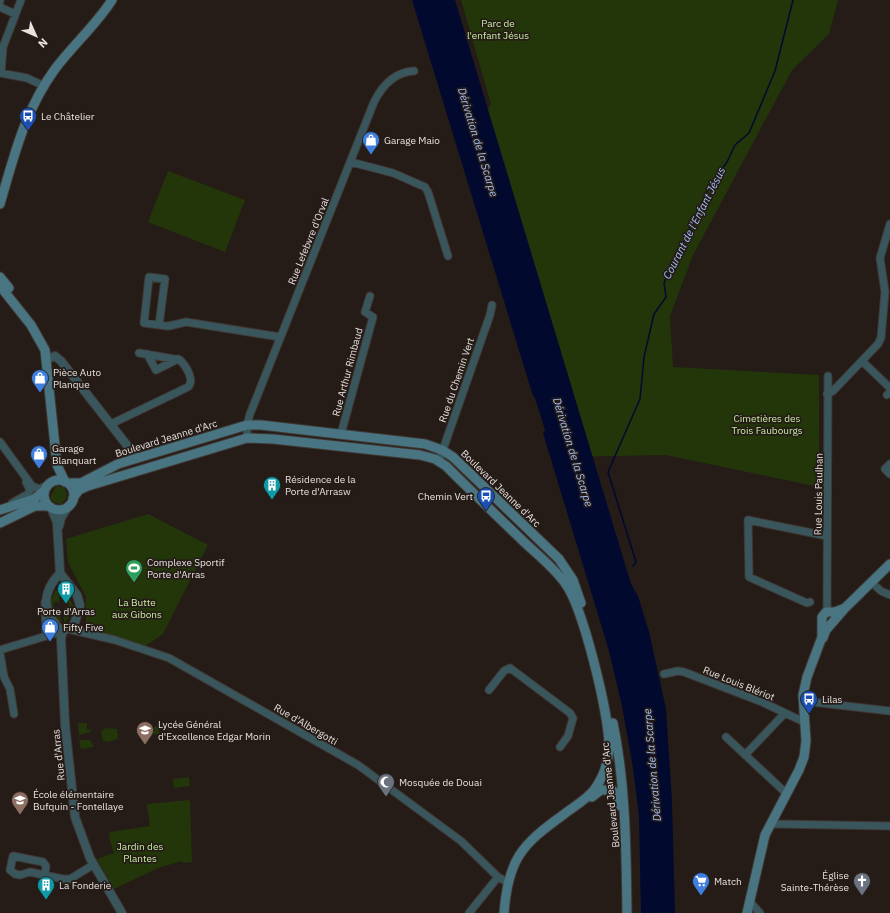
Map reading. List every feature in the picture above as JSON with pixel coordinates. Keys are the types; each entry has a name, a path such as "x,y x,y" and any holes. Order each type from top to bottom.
{"main road":[{"path":"0,204 22,129 44,86 60,62 112,0"},
{"path":"0,277 41,329 49,358 54,445 57,467 73,490 71,502 62,510 50,507 35,506 0,522"},
{"path":"0,286 38,336 49,358"},
{"name":"Boulevard Jeanne d'Arc","path":"67,482 83,482 111,466 247,425 421,443 442,450 458,461 556,556 568,572 577,590 591,634 612,718 618,756 625,814 627,913"},
{"name":"Boulevard Jeanne d'Arc","path":"71,502 80,489 88,486 247,438 273,439 420,455 439,461 549,566 568,587 575,601 596,671 609,734 607,764 596,787 587,797 532,839 516,861 507,882 504,913"},
{"path":"50,507 44,499 47,486 52,475 54,445"},
{"path":"2,509 34,499 47,486 57,480 67,482"},
{"path":"747,913 762,845 771,823 787,794 804,757 806,741 803,701 807,677 819,647 826,630 845,608 890,564"},
{"path":"819,647 822,637 822,616 829,612 845,608"},
{"path":"829,612 835,616 833,623"},
{"path":"822,621 826,625 833,623"},
{"path":"509,913 514,876 526,851 542,834 591,798 602,785 610,766 613,744 612,718"},
{"name":"Boulevard Jeanne d'Arc","path":"591,798 601,790 606,789 614,792 619,798 623,849 623,913"}],"street":[{"path":"21,0 2,43 0,73 27,78 44,86"},
{"path":"0,7 15,14"},
{"name":"Rue Lefebvre d'Orval","path":"247,438 247,425 250,414 374,102 380,92 397,75 414,71"},
{"path":"351,162 393,173 424,187 428,192 448,256"},
{"path":"827,394 833,391 880,341 887,310 880,258 890,224"},
{"path":"159,325 165,279 149,277 144,323 159,325 169,326 186,322 280,337"},
{"name":"Rue Arthur Rimbaud","path":"341,434 373,317 365,312 370,296"},
{"name":"Rue du Chemin Vert","path":"439,461 492,305"},
{"path":"111,424 141,411 190,385 191,379 184,364 178,359 143,354 156,370 178,359"},
{"path":"49,358 57,357 61,361 137,458"},
{"path":"862,361 889,392"},
{"name":"Rue Louis Paulhan","path":"828,376 827,394 829,430 827,536 829,612"},
{"path":"0,442 29,488 28,493 2,509"},
{"path":"890,464 885,469 890,474"},
{"path":"24,478 35,488 40,489 47,486"},
{"path":"58,533 61,518 71,502"},
{"path":"46,636 44,608 45,600 54,579 60,573 56,517 50,507"},
{"path":"810,602 749,578 748,520 827,536"},
{"name":"Rue d'Arras","path":"60,573 76,595 80,605 75,622 65,630 61,638 64,716 75,817 83,842 93,865 122,913"},
{"path":"871,582 881,591 890,595"},
{"path":"45,600 47,611 56,626 65,630"},
{"path":"0,650 65,630"},
{"name":"Rue d'Albergotti","path":"65,630 115,640 172,660 358,765 461,841 498,877 507,882"},
{"path":"0,653 4,677 10,689 14,714"},
{"path":"489,690 504,671 510,668 570,713 573,718 571,729 560,747"},
{"name":"Rue Louis Blériot","path":"664,674 675,671 684,672 804,722"},
{"path":"803,701 890,711"},
{"path":"745,755 785,713"},
{"path":"726,737 787,794"},
{"path":"771,823 890,826"},
{"path":"44,875 46,866 43,862 16,855 12,858 10,868 14,874 21,875 30,872 44,875 68,880 93,865"},
{"path":"469,913 498,877"},
{"path":"750,902 760,913"}],"green space":[{"path":"461,0 838,0 829,34 792,70 693,255 670,316 673,367 819,375 819,487 666,455 560,457 468,150 491,104"},
{"path":"168,171 245,200 225,252 148,222"},
{"path":"56,486 64,487 67,494 66,499 61,504 55,503 50,498"},
{"name":"Complexe Sportif Porte d'Arras","path":"148,514 208,545 163,634 145,646 89,629 86,626 86,597 68,562 66,539"},
{"path":"62,588 67,593 74,607 64,624 64,608 68,607 69,604 66,601 63,603"},
{"path":"59,589 59,603 56,601 53,604 55,608 60,608 61,623 57,621 49,606 55,591"},
{"path":"78,723 87,723 87,730 91,729 91,732 79,735"},
{"path":"159,726 159,734 148,735 143,733 147,728"},
{"path":"105,728 117,729 118,739 108,742 103,741 101,732"},
{"path":"79,740 90,740 94,747 81,749"},
{"path":"189,777 190,786 174,788 173,779"},
{"name":"Jardin des Plantes","path":"190,800 192,862 183,863 182,861 158,868 114,889 97,859 114,853 109,837 110,832 150,826 147,804"}],"water":[{"name":"Dérivation de la Scarpe","path":"412,0 455,0 631,584 638,596 649,632 666,709 672,801 675,913 641,913 639,816 633,768 622,706 609,651 543,433 545,430 535,398 533,396"}],"waterway":[{"name":"Courant de l'Enfant Jésus","path":"633,566 636,562 608,472 640,399 644,357 654,314 666,297 664,283 709,187 727,162 735,145 749,133 775,71 793,0"}],"place":[{"name":"Le Châtelier","path":"28,131"},
{"name":"Garage Maio","path":"371,155"},
{"name":"Pièce Auto Planque","path":"40,393"},
{"name":"Garage Blanquart","path":"39,469"},
{"name":"Résidence de la Porte d'Arrasw","path":"272,500"},
{"name":"Chemin Vert","path":"486,511"},
{"name":"Complexe Sportif Porte d'Arras","path":"134,583"},
{"name":"Porte d'Arras","path":"66,604"},
{"name":"Fifty Five","path":"50,642"},
{"name":"Lilas","path":"809,714"},
{"name":"Lycée Général d'Excellence Edgar Morin","path":"145,745"},
{"name":"Mosquée de Douai","path":"386,797"},
{"name":"École élémentaire Bufquin - Fontellaye","path":"20,815"},
{"name":"Match","path":"701,896"},
{"name":"Église Sainte-Thérèse","path":"862,896"},
{"name":"La Fonderie","path":"46,900"}],"park label":[{"name":"Parc de l'enfant Jésus","path":"498,28"},
{"name":"Cimetières des Trois Faubourgs","path":"767,424"},
{"name":"La Butte aux Gibons","path":"137,608"}]}
